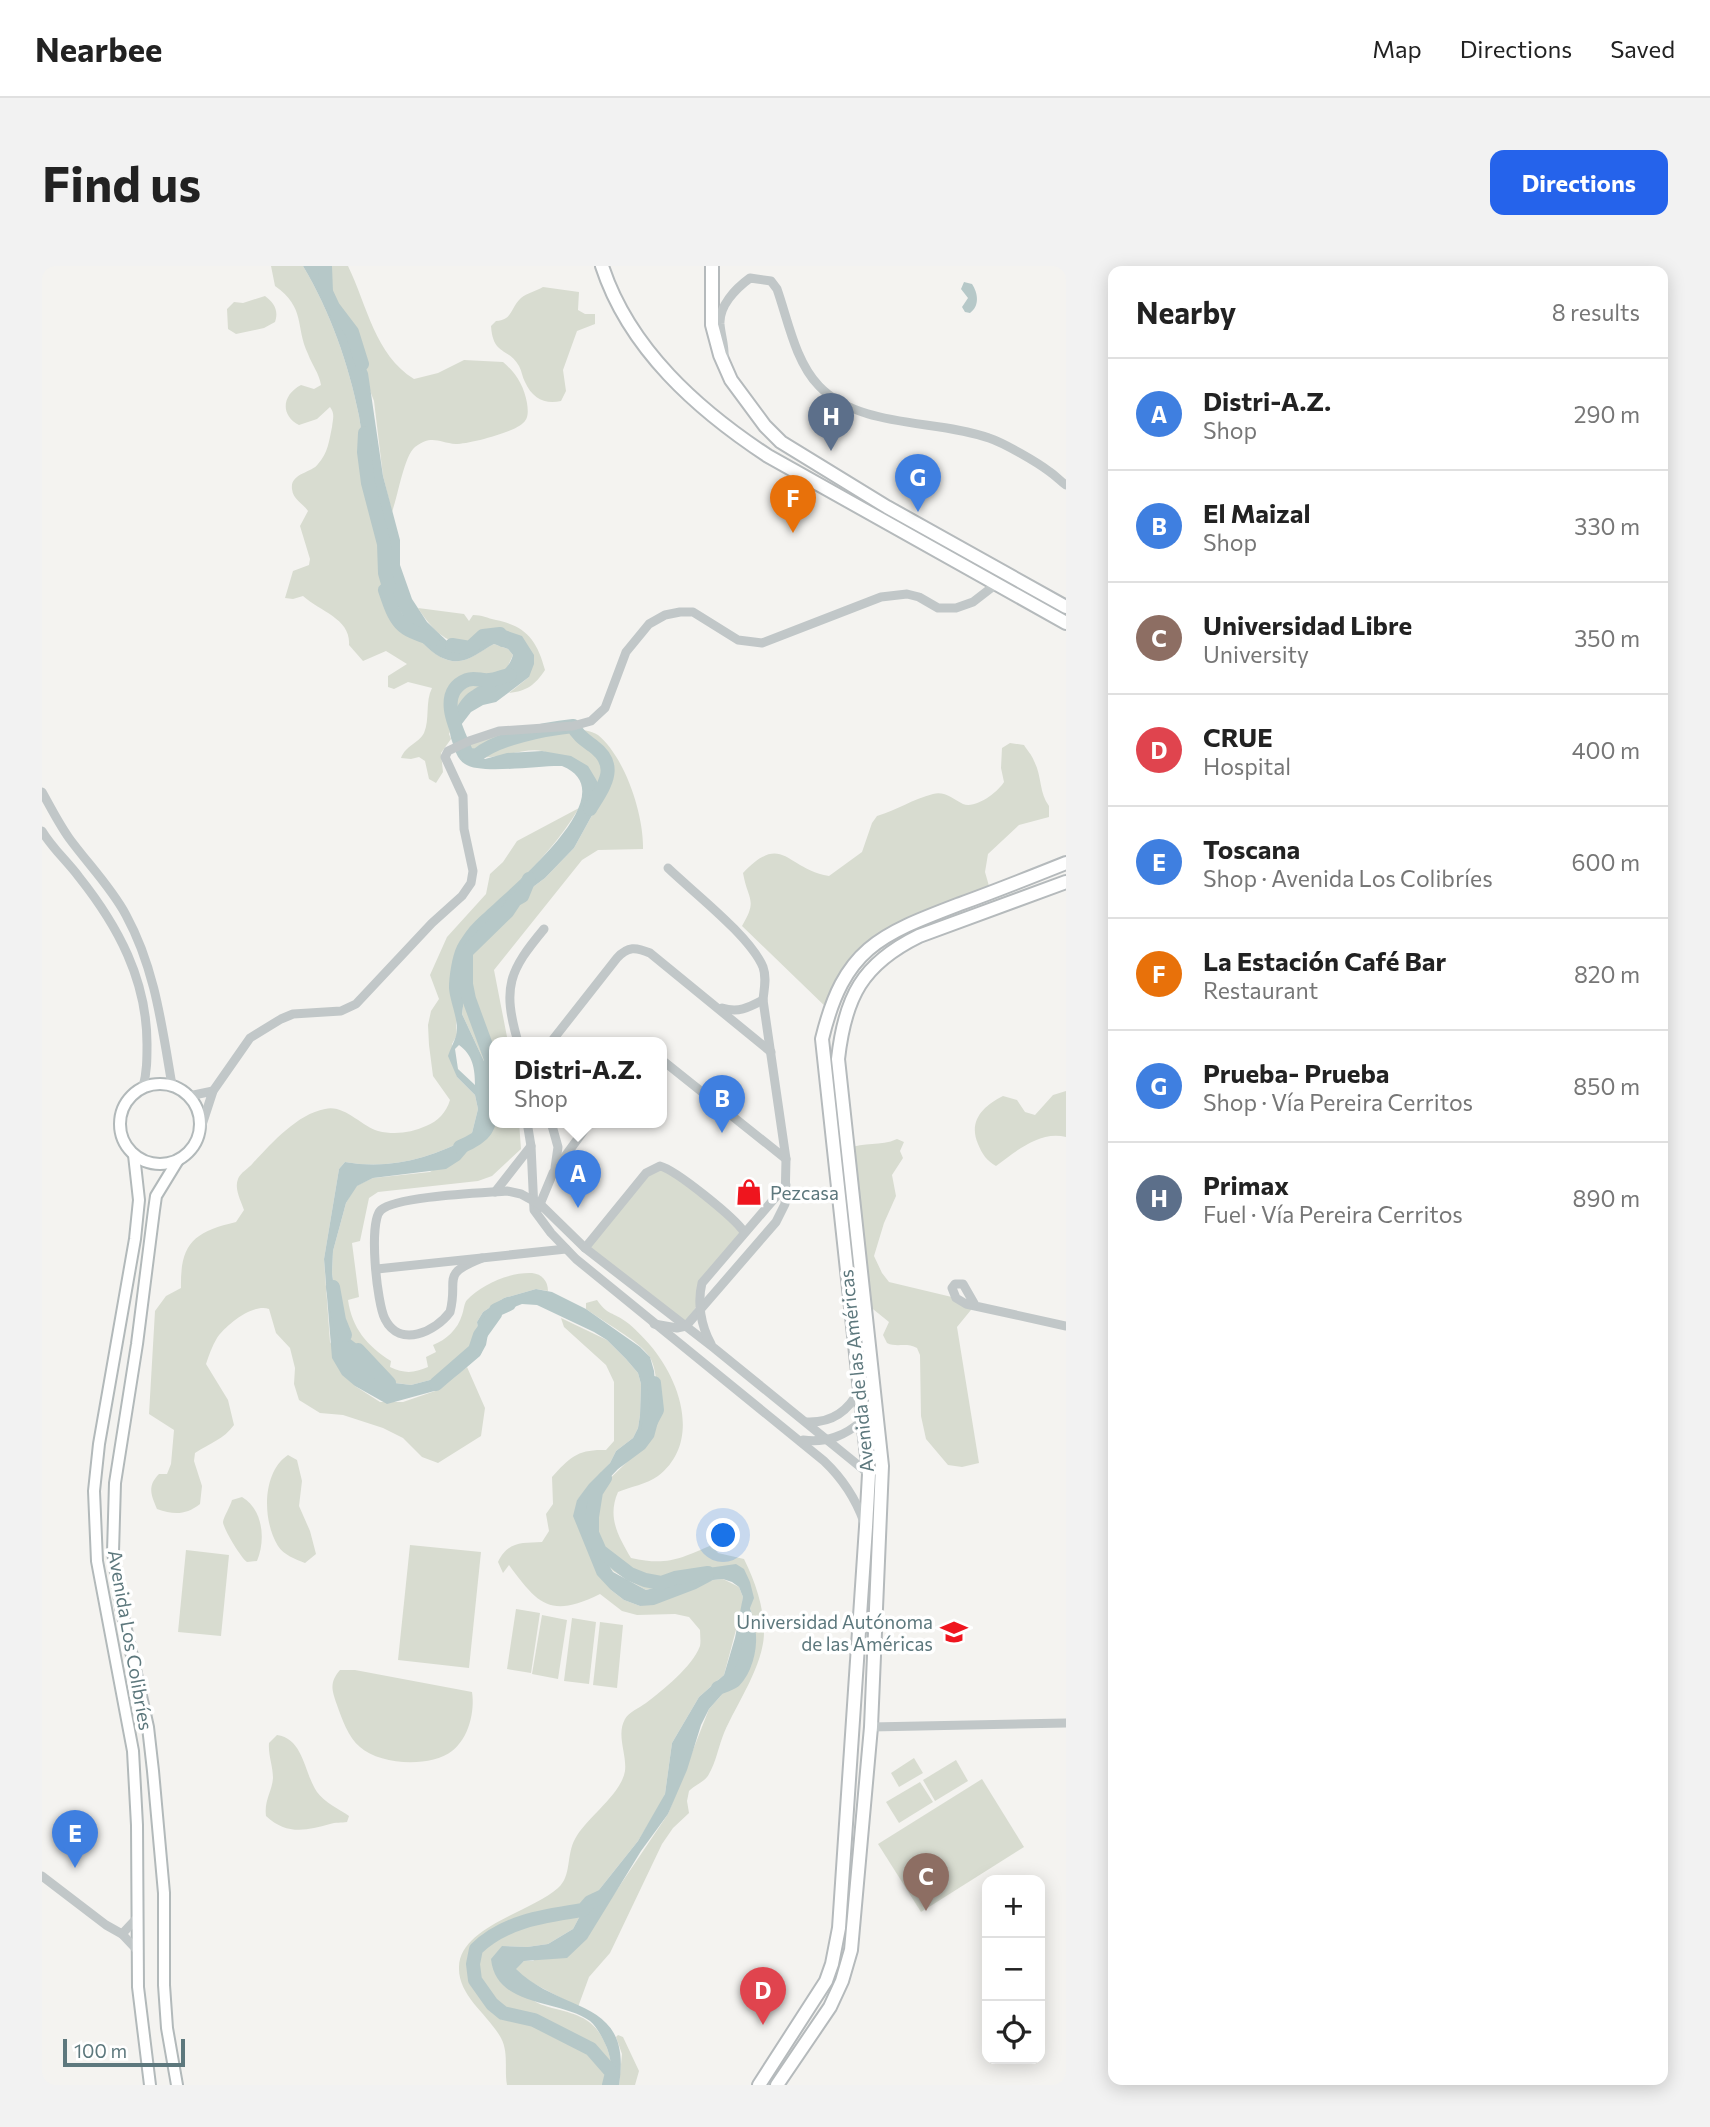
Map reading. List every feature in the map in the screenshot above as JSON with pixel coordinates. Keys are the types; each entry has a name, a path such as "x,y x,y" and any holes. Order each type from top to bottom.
{"highway":[{"path":"602,266 633,331 673,380 722,425 768,456 1066,623"},
{"path":"712,266 712,326 724,364 749,406 781,442 887,507 1066,607"},
{"path":"1027,584 1066,598"},
{"name":"Avenida de las Américas","path":"759,2085 826,1981 836,1948 866,1527 869,1474 822,1039 840,985 868,949 892,932 1066,863"},
{"name":"Avenida de las Américas","path":"777,2085 830,2007 842,1981 851,1950 871,1727 882,1486 881,1455 838,1059 845,1014 862,980 888,954 907,942 1066,882"},
{"path":"863,1420 872,1404 873,1395"},
{"path":"869,1474 882,1486"}],"main road":[{"path":"152,1084 172,1085 190,1096 197,1107 199,1134 195,1145 178,1160 155,1164 134,1155 121,1136 121,1113 133,1093 143,1087 152,1084"},
{"name":"Avenida Los Colibríes","path":"134,1155 139,1200 135,1239 99,1444 94,1491 97,1561 130,1726 137,1825 138,1987 150,2085"},
{"name":"Avenida Los Colibríes","path":"177,2085 167,2028 164,1893 148,1727 121,1607 113,1552 115,1483 156,1196 178,1160"},
{"path":"137,1825 159,1826"}],"street":[{"path":"724,364 721,309 750,278 771,281 777,289 804,366 819,386 836,400 860,413 951,428 991,438 1050,472 1066,485"},
{"path":"199,1134 213,1091 250,1038 293,1014 341,1011 356,1004 432,923 462,896 471,883 474,871 464,829 463,796 445,757 448,751 499,731 573,726 591,720 606,708 626,653 649,624 664,615 693,612 738,640 762,643 881,597 907,594 919,597 938,608 956,608 972,602 995,585"},
{"path":"42,792 70,839 107,884 127,916 143,953 157,997 172,1085"},
{"path":"42,831 113,924 132,963 147,1027 147,1073 143,1087"},
{"path":"654,1324 677,1328 686,1326 701,1304 776,1222 785,1204 786,1185 786,1158 763,1000 763,968 750,945 668,868"},
{"path":"517,1037 510,1002 512,977 522,955 544,929"},
{"path":"555,1037 624,950 640,948 650,953 772,1054"},
{"path":"717,1007 732,1011 742,1010 763,1000"},
{"path":"667,1064 786,1158"},
{"path":"190,1096 213,1091"},
{"path":"528,1128 537,1206 566,1249 654,1324 801,1440 844,1481 858,1505 866,1527"},
{"path":"553,1128 558,1147 553,1173"},
{"path":"537,1206 553,1173 586,1128"},
{"path":"495,1192 531,1146"},
{"path":"585,1248 646,1173 660,1166 668,1168 689,1184 736,1222 744,1232"},
{"path":"714,1348 705,1330 701,1304 702,1283 786,1185"},
{"path":"482,1258 461,1268 452,1278 452,1303 445,1320 431,1330 414,1335 396,1330 384,1319 377,1269 377,1214 386,1206 403,1202 513,1192 537,1206 585,1248 869,1474"},
{"path":"585,1248 590,1270"},
{"path":"377,1269 566,1249"},
{"path":"975,1305 1066,1326"},
{"path":"721,1377 732,1363"},
{"path":"807,1422 818,1423 838,1416 854,1400 859,1390"},
{"path":"767,1414 778,1400"},
{"path":"801,1440 827,1440 853,1429 863,1420"},
{"path":"871,1727 1066,1723"},
{"path":"42,1876 106,1925 122,1934 138,1951"},
{"path":"122,1934 137,1918"}],"shaded area":[{"path":"271,266 303,266 322,301 337,339 355,397 370,481 380,512 386,576 403,616 418,637 445,659 465,660 494,644 508,649 513,655 506,670 472,691 449,734 451,739 441,753 443,772 436,783 429,779 425,761 419,757 401,758 424,733 432,688 408,682 394,689 388,687 388,676 407,664 386,651 363,661 349,645 345,629 334,617 303,596 285,598 293,571 309,565 310,559 300,526 308,511 294,496 292,484 298,476 315,467 324,456 333,412 330,407 317,419 299,425 286,411 287,399 295,389 301,385 314,389 321,385 304,344 296,310 285,294 275,286"},
{"path":"303,266 322,266 368,373 383,476 400,540 400,565 412,599 427,622 448,642 470,648 499,628 522,636 534,655 529,677 496,702 471,712 458,729 462,748 467,754 485,759 507,753 542,751 571,756 588,766 597,781 598,795 596,808 574,848 545,878 505,908 470,953 462,1014 489,1072 489,1120 477,1140 460,1160 446,1169 373,1178 357,1186 346,1203 333,1251 332,1273 338,1316 345,1335 362,1348 387,1382 411,1385 449,1375 475,1350 480,1341 477,1322 483,1312 504,1298 536,1289 552,1292 586,1309 650,1357 654,1371 658,1422 654,1437 645,1449 618,1469 596,1492 589,1504 592,1533 600,1551 613,1572 646,1590 679,1581 708,1568 736,1564 744,1569 754,1598 750,1608 755,1624 745,1660 733,1682 709,1709 701,1725 687,1770 668,1814 641,1851 587,1939 567,1958 524,1961 516,1969 534,1984 590,2011 605,2022 615,2036 621,2057 619,2085 608,2085 610,2058 602,2037 590,2021 577,2014 516,1994 504,1986 495,1975 491,1959 502,1946 548,1944 573,1929 583,1910 638,1841 665,1794 672,1743 699,1697 724,1675 743,1597 739,1587 723,1579 713,1580 654,1605 640,1606 624,1600 597,1575 573,1516 577,1500 589,1484 610,1463 616,1451 633,1438 640,1415 641,1384 638,1373 626,1359 607,1340 594,1332 537,1305 522,1304 495,1315 480,1356 438,1390 387,1404 355,1386 342,1375 332,1358 324,1259 339,1169 345,1162 378,1164 410,1160 441,1151 471,1137 478,1109 475,1095 457,1077 448,1056 457,1031 449,988 455,950 469,928 550,849 570,824 581,800 580,781 562,766 483,769 460,760 450,735 452,717 457,706 471,691 499,675 510,663 513,655 508,649 494,644 465,660 445,659 418,638 397,605 386,576 380,512 370,481 350,377 330,320","holes":["459,1045 472,1063 475,1085 458,1069 455,1049"]},
{"path":"322,266 348,266 381,343 401,369 414,379 438,373 464,360 503,362 519,380 526,397 526,419 511,430 471,442 456,444 431,440 415,447 404,467 392,512 383,476 374,401"},
{"path":"964,282 972,284 977,295 977,303 970,313 965,312 962,307 968,298 961,289"},
{"path":"543,287 579,292 578,310 585,314 595,314 595,324 577,331 563,370 566,391 561,401 555,402 544,401 531,392 515,360 498,347 492,336 491,326 496,321 506,318 521,298"},
{"path":"265,296 275,307 275,322 264,328 236,334 228,329 227,309 234,302 243,303"},
{"path":"418,608 464,614 469,621 473,615 479,615 515,626 534,643 545,670 530,686 509,693 529,677 499,629 470,648 440,634"},
{"path":"573,726 598,735 617,757 631,788 640,820 643,849 598,850 582,860 494,970 507,1037 489,1037 489,1072 462,1014 470,953 505,908 545,878 574,848 596,808 597,781 542,751 478,757 462,748 499,731"},
{"path":"1010,743 1024,745 1032,757 1049,806 1049,817 1019,825 988,854 985,872 991,893 876,942 830,1011 742,926 751,905 743,873 756,861 776,854 829,876 862,852 877,816 937,793 968,805 992,795 1004,782 1001,768 1002,748"},
{"path":"579,808 543,856 470,927 456,1025 457,1035 452,1044 457,1077 475,1095 478,1109 471,1137 441,1151 410,1160 378,1164 345,1162 339,1169 324,1259 330,1342 355,1386 380,1402 403,1402 438,1390 467,1367 485,1408 481,1436 438,1463 422,1457 403,1438 383,1428 343,1415 320,1413 299,1400 294,1384 295,1368 290,1348 276,1333 269,1309 255,1309 240,1316 221,1333 206,1364 228,1400 234,1425 221,1437 195,1453 194,1461 202,1486 200,1504 180,1513 157,1509 152,1487 155,1478 159,1474 167,1474 171,1464 174,1430 149,1414 155,1311 166,1296 181,1288 183,1260 187,1250 200,1235 236,1222 244,1210 237,1191 239,1177 276,1139 304,1117 332,1108 346,1112 378,1131 396,1133 420,1128 441,1116 450,1100 433,1076 428,1025 431,1011 439,999 430,975 447,937 486,894 490,874 503,862 517,841"},
{"path":"1066,1091 1066,1137 1037,1139 996,1166 985,1157 975,1136 975,1128 979,1115 989,1104 1003,1096 1017,1100 1025,1112 1035,1115 1053,1095"},
{"path":"489,1120 489,1128 519,1128 521,1149 492,1176 478,1181 378,1192 369,1198 360,1241 352,1243 359,1297 348,1300 357,1328 375,1349 391,1361 390,1367 400,1371 418,1371 428,1367 426,1357 436,1352 433,1345 458,1325 466,1301 488,1284 506,1277 532,1273 544,1279 548,1291 536,1289 504,1298 483,1312 477,1322 480,1341 475,1350 449,1375 411,1385 388,1382 345,1335 338,1316 332,1273 333,1251 346,1203 356,1186 373,1178 430,1172 477,1140"},
{"path":"897,1139 904,1142 900,1151 903,1158 892,1175 896,1196 874,1256 889,1282 975,1305 957,1327 979,1463 962,1467 948,1465 926,1439 921,1416 920,1355 917,1348 887,1343 883,1335 889,1322 863,1301 848,1149"},
{"path":"664,1167 744,1232 707,1275 700,1299 686,1326 585,1248 646,1173"},
{"path":"597,1300 606,1310 640,1334 661,1359 670,1375 682,1411 680,1446 672,1462 654,1479 618,1492 614,1518 622,1542 631,1558 643,1560 673,1560 712,1545 718,1553 744,1559 758,1594 764,1632 755,1671 724,1733 711,1769 705,1779 689,1791 689,1813 673,1828 662,1844 610,1953 589,1977 578,2007 527,1980 515,1969 524,1961 533,1961 604,1909 668,1814 709,1709 733,1682 745,1660 755,1624 750,1608 750,1582 708,1568 679,1581 646,1590 613,1571 600,1551 592,1533 589,1504 596,1492 627,1462 658,1422 656,1379 649,1356 620,1331 586,1309 586,1303"},
{"path":"561,1318 607,1340 638,1373 641,1384 640,1415 633,1438 616,1451 610,1463 577,1500 611,1590 624,1600 640,1606 713,1580 723,1579 739,1587 743,1597 724,1675 699,1697 672,1743 665,1794 638,1841 583,1910 573,1929 548,1944 502,1946 532,1999 542,2005 579,2016 598,2030 610,2057 608,2085 507,2085 505,2050 501,2038 463,1987 459,1967 462,1953 471,1941 484,1931 546,1897 562,1883 575,1839 622,1780 625,1765 621,1731 625,1719 676,1678 691,1662 700,1644 700,1630 689,1617 675,1614 637,1615 622,1611 600,1594 569,1605 547,1604 529,1590 509,1565 503,1573 498,1562 511,1547 522,1543 542,1542 549,1531 546,1514 553,1504 552,1477 558,1470 575,1456 588,1451 606,1450 614,1441 614,1382 606,1365 564,1327"},
{"path":"288,1455 297,1460 302,1481 299,1506 316,1554 305,1563 280,1549 269,1523 269,1484 279,1463"},
{"path":"242,1497 254,1509 261,1526 257,1561 247,1562 244,1559 223,1522 232,1500"},
{"path":"410,1545 481,1552 469,1668 398,1660"},
{"path":"186,1550 229,1555 221,1636 178,1632"},
{"path":"516,1609 540,1613 531,1673 507,1669"},
{"path":"542,1615 567,1620 558,1679 532,1674"},
{"path":"572,1618 596,1622 589,1684 564,1681"},
{"path":"600,1622 623,1625 617,1688 593,1685"},
{"path":"340,1670 355,1670 472,1692 473,1707 467,1732 452,1751 431,1760 392,1761 369,1753 352,1738 337,1705 332,1687"},
{"path":"277,1735 293,1743 317,1792 349,1816 347,1822 296,1830 281,1826 266,1816 273,1778 269,1743"},
{"path":"914,1758 923,1773 899,1787 891,1773"},
{"path":"956,1760 968,1781 935,1801 923,1780"},
{"path":"982,1779 1024,1847 921,1912 878,1844"},
{"path":"920,1782 933,1802 899,1823 886,1802"},
{"path":"616,2037 623,2037 639,2071 635,2085 619,2085 622,2054"}],"waterway":[{"path":"325,266 326,292 333,307 352,332 362,364"},
{"path":"365,433 364,452 368,483 384,544 385,573 389,587 385,590 400,623 413,632 433,639"},
{"path":"452,645 470,648 483,636 500,634 503,640"},
{"path":"510,675 491,680 467,680 457,686 452,694 452,714 467,754 476,756 509,739 573,726 579,735 601,754 608,769 604,784 590,809"},
{"path":"489,1054 469,999 466,952 507,912 515,900 522,896 529,879"},
{"path":"460,1147 481,1135 489,1122"},
{"path":"333,1287 339,1320 345,1335"},
{"path":"436,1384 475,1350 480,1335 496,1310 509,1304"},
{"path":"358,1350 389,1383"},
{"path":"648,1427 657,1410 654,1383"},
{"path":"605,1478 596,1492 592,1517 592,1533 600,1551 630,1574 645,1580 661,1583 708,1573"},
{"path":"718,1688 734,1681 744,1666 749,1635"},
{"path":"605,1895 590,1902 583,1910 526,1921 499,1932 476,1949 473,1964 475,1980 492,2004 503,2013 534,2020 591,2049 612,2073 609,2085"}],"place":[{"name":"Primax","path":"831,451"},
{"name":"Prueba- Prueba","path":"918,512"},
{"name":"La Estación Café Bar","path":"793,533"},
{"name":"El Maizal","path":"722,1133"},
{"name":"Pezcasa","path":"749,1192"},
{"name":"Distri-A.Z.","path":"578,1208"},
{"name":"Universidad Autónoma de las Américas","path":"954,1632"},
{"name":"Toscana","path":"75,1868"},
{"name":"Universidad Libre","path":"926,1911"},
{"name":"CRUE","path":"763,2025"}]}
